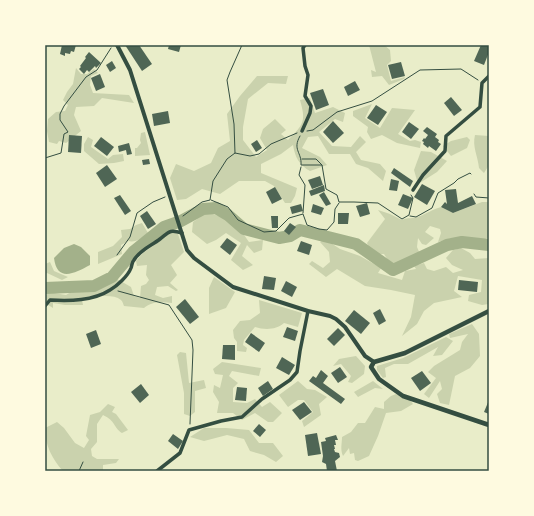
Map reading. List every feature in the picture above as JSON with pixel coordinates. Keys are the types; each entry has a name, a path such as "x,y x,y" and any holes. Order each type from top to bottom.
{"main road":[{"path":"489,311 405,353 374,362 371,367 378,379 403,396 489,425"}],"street":[{"path":"116,45 130,70 187,250 194,258 233,287 336,319 345,327 365,356 374,362"},
{"path":"302,131 310,113 311,106 305,96 308,75 305,66 303,48 306,45"},
{"path":"413,190 423,175 445,151 446,136 480,107 482,83 489,76"},
{"path":"45,306 50,300 86,299 110,290 126,275 131,269 133,261 148,246 160,240 168,232 174,231 182,233"},
{"path":"157,471 180,452 189,430 242,416 262,399 290,380 297,372 308,311"}],"path":[{"path":"45,158 61,153 64,134 68,132 60,120 60,114 64,106 80,84 97,70 110,50 116,45"},
{"path":"235,153 234,124 227,80 242,45"},
{"path":"210,200 213,181 227,159 235,153 250,156 258,154 271,144 302,131 313,130 337,112 372,101 420,70 461,69 482,83"},
{"path":"302,131 296,142 297,151 302,160 300,175 305,185 303,214 308,225 327,230 334,222 335,209 339,202 337,195 326,189 322,165 316,159 302,160"},
{"path":"301,165 322,165"},
{"path":"339,202 378,203 402,219 409,215 416,217 432,208 438,193 458,179 470,173 471,174"},
{"path":"409,215 413,198 411,196 413,190"},
{"path":"474,194 476,197 489,198"},
{"path":"117,255 130,237 137,213 153,202 169,196"},
{"path":"177,217 202,202 210,200 228,207 238,220 264,232 276,231 289,218 303,214"},
{"path":"110,290 121,291 169,305 192,340 193,350 189,430"},
{"path":"79,471 83,462"}],"shaded area":[{"path":"369,45 384,45 390,50 391,61 387,65 391,81 405,77 404,79 389,85 382,76 372,77 371,70 376,72"},
{"path":"76,68 81,74 87,74 94,69 98,73 91,76 90,85 93,93 129,95 134,103 102,98 94,106 76,107 74,115 81,131 66,143 59,141 57,144 49,142 47,131 48,119 56,112 65,111 68,105 63,100 73,84"},
{"path":"257,76 288,76 286,84 268,83 248,99 243,127 243,140 256,157 267,150 260,138 263,129 275,119 286,130 281,134 288,140 302,122 303,113 300,100 310,98 315,113 333,107 345,113 343,122 335,119 319,132 332,146 351,147 360,136 366,142 356,152 361,160 380,164 386,171 383,181 368,168 356,164 350,154 329,154 318,136 308,137 302,148 320,157 327,165 310,171 298,160 293,145 281,154 261,164 261,173 297,188 291,203 285,203 274,186 265,181 239,181 220,194 202,189 186,199 177,200 170,178 176,164 194,171 211,163 218,148 230,141 227,114"},
{"path":"372,104 365,118 380,128 392,108 415,110 398,134 410,141 415,140 421,142 420,148 397,143 382,135 371,139 367,132 368,127 353,116 353,111"},
{"path":"145,132 150,155 135,156 135,148 137,148 141,143 141,133"},
{"path":"475,135 489,136 489,165 484,173 479,168 478,164 474,139"},
{"path":"88,137 93,140 91,147 108,159 113,155 123,154 124,161 99,164 84,151 84,144"},
{"path":"467,137 470,140 467,148 451,156 443,146 451,141"},
{"path":"421,151 431,152 447,161 437,172 418,184 414,170"},
{"path":"482,202 489,202 489,237 485,239 476,240 450,238 438,242 441,233 440,229 430,226 425,232 434,238 426,245 422,244 418,238 417,247 420,254 402,264 391,265 384,254 372,254 367,243 385,219 378,210 402,220 418,217 441,207 453,213"},
{"path":"207,212 224,218 237,225 249,242 263,240 262,250 254,253 247,245 242,256 253,265 243,270 231,260 241,243 226,233 207,244 192,232 193,222"},
{"path":"142,223 148,233 139,240 128,241 121,245 122,254 98,264 98,252 113,246 122,237 121,230 130,229"},
{"path":"172,229 178,234 184,252 171,265 177,275 170,283 178,290 176,291 168,286 157,287 155,295 163,298 172,296 172,303 154,303 144,308 124,306 121,300 107,296 82,300 83,305 53,303 53,308 45,303 45,297 48,292 66,295 75,292 88,292 102,288 117,279 131,287 134,296 140,298 141,286 146,284 149,280 146,275 147,265 137,266 136,261 143,253 159,242 161,235"},
{"path":"325,239 340,249 360,256 381,268 378,273 402,280 405,271 416,269 414,266 424,263 427,269 434,271 446,267 453,273 463,270 452,265 446,258 453,250 461,248 470,253 475,259 489,258 489,304 482,305 468,301 469,295 481,292 482,280 458,276 454,291 462,297 434,303 424,311 417,324 402,336 411,317 415,295 365,286 337,269 326,277 309,264 312,261 323,268 330,262 329,252 320,242"},
{"path":"74,244 81,247 90,256 90,265 73,273 63,273 59,271 56,266 54,258 64,248"},
{"path":"50,262 54,271 68,277 62,280 47,273 45,274 45,264"},
{"path":"214,277 235,292 226,308 209,314 209,288"},
{"path":"259,300 302,313 298,327 284,323 278,327 270,329 255,327 244,340 243,345 247,348 246,352 237,351 237,342 234,338 233,330 240,321 250,320 260,313"},
{"path":"472,324 479,334 480,356 470,368 455,376 449,405 440,403 437,394 442,389 440,381 429,398 424,394 436,378 428,372 434,366 460,350 462,342 468,334 450,338 449,334"},
{"path":"446,337 453,341 442,355 433,356 438,347 408,364 394,364 385,368 386,377 383,378 377,370 377,366 403,358"},
{"path":"180,352 186,353 189,383 204,380 206,388 195,391 195,412 190,416 184,414 184,393 177,355"},
{"path":"356,356 365,366 364,374 352,383 348,382 351,376 341,364 333,366 339,359"},
{"path":"222,362 261,368 259,376 232,371 229,376 238,383 233,388 233,402 247,403 255,399 262,407 270,402 282,413 273,422 268,422 255,413 242,420 233,413 217,413 219,402 213,392 214,385 220,388 223,375 215,374 213,369"},
{"path":"298,381 307,389 315,390 327,397 319,404 321,415 304,427 302,421 313,412 304,400 298,400 288,407 279,395"},
{"path":"373,381 383,389 375,388 358,397 354,392"},
{"path":"396,394 410,400 413,404 401,411 386,413 369,456 358,461 355,460 354,453 350,454 349,448 343,456 341,449 342,437 351,432 358,423 365,423 375,407 384,409 384,402"},
{"path":"108,404 115,407 112,412 116,414 128,430 122,433 107,417 103,415 97,424 97,442 91,449 92,456 97,459 119,459 116,463 103,465 103,471 63,471 50,451 46,440 45,428 57,422 64,428 75,443 84,448 89,440 86,436 90,415 100,412"},
{"path":"204,428 249,430 259,443 273,443 283,456 276,462 264,455 250,451 244,439 227,435 204,441 190,437"}],"building":[{"path":"62,45 76,45 74,52 71,51 70,54 65,53 65,56 60,54"},
{"path":"125,45 139,45 152,64 142,71"},
{"path":"169,45 181,45 179,52 168,49"},
{"path":"481,45 489,45 489,52 484,65 474,61"},
{"path":"89,52 101,63 89,72 87,70 84,74 79,69"},
{"path":"112,61 116,68 110,72 106,65"},
{"path":"401,62 405,76 392,79 388,65"},
{"path":"100,74 105,87 96,91 91,78"},
{"path":"355,81 360,90 348,96 344,87"},
{"path":"323,89 329,105 316,110 310,93"},
{"path":"451,97 462,110 454,116 444,103"},
{"path":"376,105 387,112 378,125 367,118"},
{"path":"168,111 170,123 154,126 152,114"},
{"path":"333,121 344,133 333,143 323,132"},
{"path":"409,122 419,129 411,139 402,132"},
{"path":"427,127 437,134 435,137 441,144 436,151 423,144 424,142 422,141 428,135 423,131"},
{"path":"69,135 82,136 81,153 68,152"},
{"path":"101,137 114,147 107,156 94,146"},
{"path":"257,140 262,148 256,152 251,144"},
{"path":"129,143 132,154 127,155 126,150 119,152 118,146"},
{"path":"149,159 150,164 143,165 142,160"},
{"path":"107,165 117,179 105,187 96,173"},
{"path":"394,168 413,181 410,187 391,173"},
{"path":"320,176 323,185 312,189 308,180"},
{"path":"391,179 399,181 397,191 389,190"},
{"path":"422,184 435,191 427,205 414,197"},
{"path":"324,185 325,191 311,196 309,191"},
{"path":"275,187 282,199 272,204 266,192"},
{"path":"456,189 458,203 472,196 476,204 453,213 441,207 445,202 447,204 445,190"},
{"path":"324,192 331,204 326,206 319,195"},
{"path":"403,194 413,198 408,209 398,205"},
{"path":"120,195 131,211 125,215 114,198"},
{"path":"367,203 370,214 360,217 356,206"},
{"path":"301,204 303,211 292,214 290,207"},
{"path":"313,204 324,208 321,215 311,212"},
{"path":"147,211 156,224 148,229 140,216"},
{"path":"338,213 349,213 348,224 338,224"},
{"path":"271,216 278,216 278,228 272,228"},
{"path":"290,223 296,227 289,235 284,231"},
{"path":"227,238 237,245 230,255 220,247"},
{"path":"301,241 312,245 309,255 297,251"},
{"path":"264,276 276,278 274,290 262,289"},
{"path":"459,280 478,282 477,292 458,290"},
{"path":"286,281 297,287 292,297 281,291"},
{"path":"185,299 199,317 190,324 176,307"},
{"path":"380,309 386,321 379,325 373,313"},
{"path":"354,310 370,323 361,334 345,321"},
{"path":"287,327 298,331 295,341 283,337"},
{"path":"338,328 345,335 334,346 327,339"},
{"path":"96,330 101,344 91,348 86,334"},
{"path":"251,333 265,343 259,352 245,342"},
{"path":"223,345 235,345 235,360 222,359"},
{"path":"282,357 295,365 289,375 276,368"},
{"path":"340,367 347,377 338,383 331,373"},
{"path":"321,370 328,376 323,383 345,399 341,404 309,381 313,376 316,378"},
{"path":"422,371 431,383 420,391 411,378"},
{"path":"268,381 273,389 263,396 258,388"},
{"path":"141,384 149,395 140,403 131,392"},
{"path":"237,387 247,388 246,401 235,400"},
{"path":"489,400 489,414 484,412"},
{"path":"304,402 312,412 300,420 292,410"},
{"path":"259,424 266,430 260,437 253,431"},
{"path":"317,433 321,454 308,456 305,435"},
{"path":"173,434 183,441 178,449 168,441"},
{"path":"336,435 338,440 335,440 336,445 334,445 334,449 335,452 339,453 340,457 335,461 337,471 327,471 326,464 322,462 323,456 321,442 326,441 325,438"}],"waterway":[{"path":"45,288 94,286 112,277 133,252 164,227 181,221 203,209 216,208 228,215 244,229 279,238 290,236 300,230 356,244 393,270 447,245 462,242 489,245"}]}
